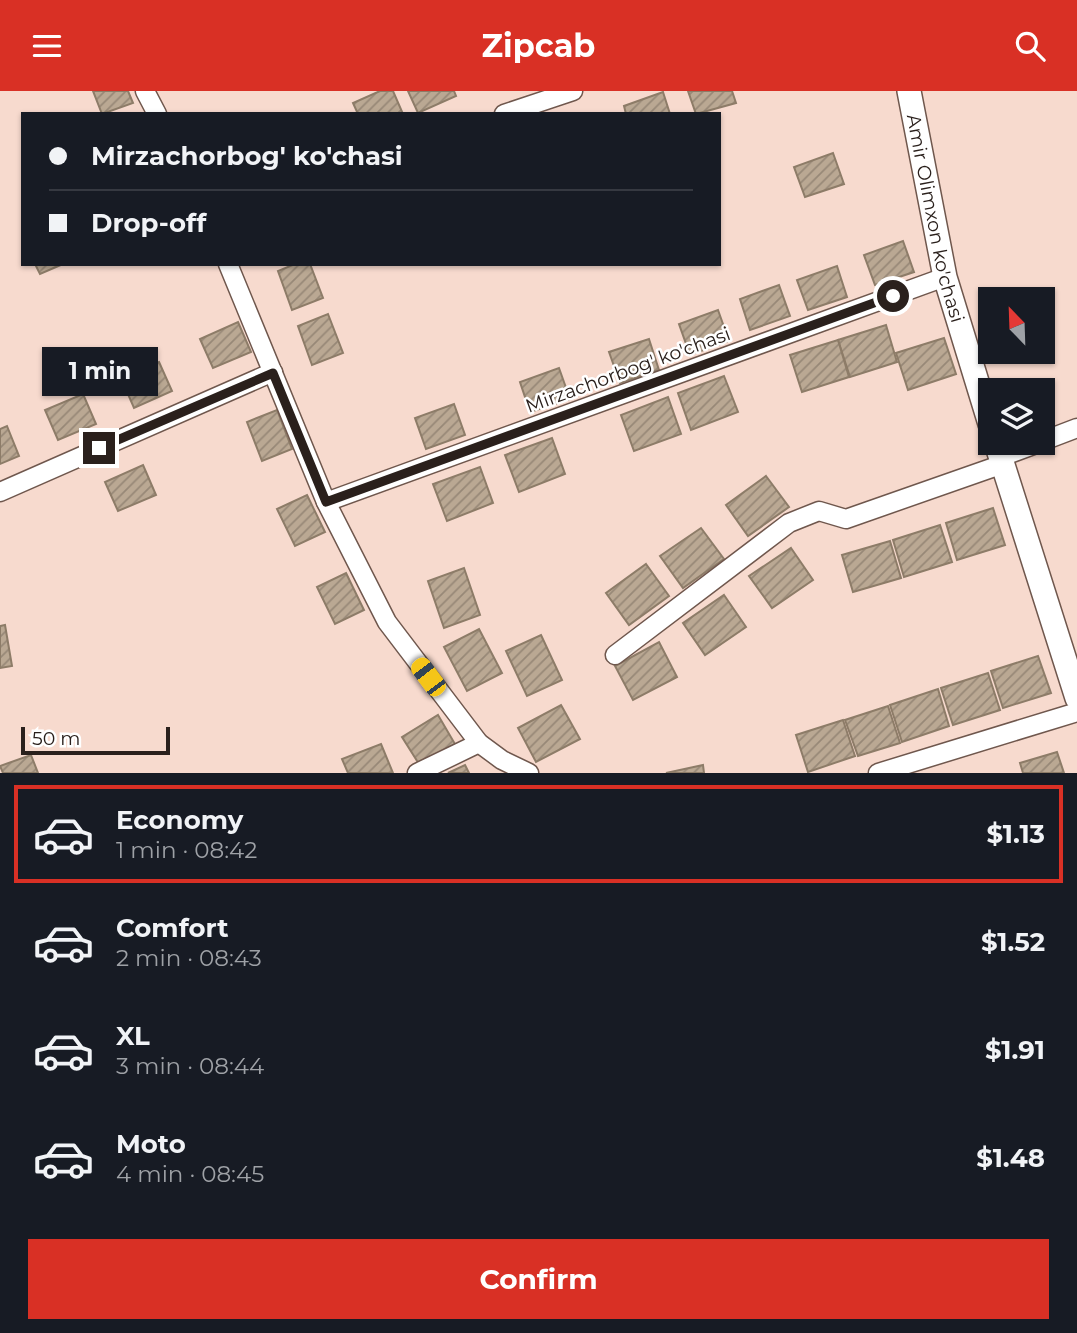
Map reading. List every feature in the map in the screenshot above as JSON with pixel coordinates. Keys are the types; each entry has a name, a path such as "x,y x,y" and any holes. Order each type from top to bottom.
{"street":[{"path":"145,91 156,112"},
{"path":"510,112 573,91"},
{"name":"Amir Olimxon ko'chasi","path":"909,91 945,278 978,385"},
{"path":"230,266 326,502 387,622 479,743 502,760 529,773"},
{"name":"Mirzachorbog' ko'chasi","path":"326,502 945,278"},
{"path":"0,492 273,373"},
{"path":"1055,437 1077,428"},
{"path":"615,655 789,523 819,511 846,519 1000,455 1077,698"},
{"path":"878,773 1077,712"},
{"path":"417,773 479,743"}],"building":[{"path":"93,91 128,91 133,103 101,112"},
{"path":"380,91 393,91 402,112 357,112 353,103"},
{"path":"408,91 454,91 456,96 418,112"},
{"path":"688,91 732,91 736,103 695,112"},
{"path":"663,92 669,112 626,112 624,106"},
{"path":"833,153 844,184 805,197 794,167"},
{"path":"903,241 914,272 875,285 864,255"},
{"path":"36,266 58,266 40,274"},
{"path":"290,266 311,266 323,298 292,310 278,271"},
{"path":"837,266 847,297 808,310 797,280"},
{"path":"779,285 790,316 750,330 740,299"},
{"path":"718,310 729,341 690,355 679,324"},
{"path":"328,314 343,353 312,365 298,326"},
{"path":"238,322 251,352 213,368 200,339"},
{"path":"886,325 897,362 850,377 838,340"},
{"path":"944,338 956,374 908,390 896,353"},
{"path":"649,339 659,370 620,383 609,352"},
{"path":"838,340 849,377 802,392 790,355"},
{"path":"159,362 172,391 134,408 121,378"},
{"path":"559,368 570,399 530,412 520,382"},
{"path":"724,376 738,412 691,430 678,393"},
{"path":"83,394 96,424 58,440 45,410"},
{"path":"668,397 681,434 634,451 621,415"},
{"path":"454,404 465,435 426,449 415,418"},
{"path":"277,410 292,449 262,461 247,422"},
{"path":"7,426 19,456 0,464 0,429"},
{"path":"552,438 565,474 519,492 505,455"},
{"path":"143,465 156,495 118,511 105,482"},
{"path":"480,467 493,503 447,521 433,484"},
{"path":"766,476 789,507 748,536 726,505"},
{"path":"307,495 325,532 295,546 277,509"},
{"path":"993,508 1005,545 957,560 946,523"},
{"path":"940,525 952,562 904,577 893,540"},
{"path":"701,528 724,559 683,588 660,556"},
{"path":"890,541 901,578 853,592 842,555"},
{"path":"791,548 813,580 772,608 749,576"},
{"path":"646,564 669,596 629,625 606,593"},
{"path":"464,568 480,615 444,628 428,581"},
{"path":"346,573 364,610 335,624 317,587"},
{"path":"724,595 746,627 705,655 683,623"},
{"path":"5,625 12,666 0,668 0,626"},
{"path":"479,629 502,673 467,691 444,647"},
{"path":"541,635 562,680 527,696 506,651"},
{"path":"659,642 677,677 633,700 615,666"},
{"path":"1038,656 1051,693 1003,708 991,671"},
{"path":"988,673 1000,710 953,725 941,688"},
{"path":"938,689 949,726 902,742 890,705"},
{"path":"561,705 580,739 536,762 518,728"},
{"path":"888,706 900,743 858,756 845,720"},
{"path":"438,715 455,744 419,764 402,737"},
{"path":"843,720 855,756 808,772 796,735"},
{"path":"381,744 393,773 348,773 342,759"},
{"path":"1057,752 1064,773 1023,773 1020,763"},
{"path":"31,755 38,773 3,773 0,766"},
{"path":"465,765 469,773 448,773"},
{"path":"703,765 704,773 666,773"}],"route":[{"path":"99,448 273,373 326,502 893,296"}]}
